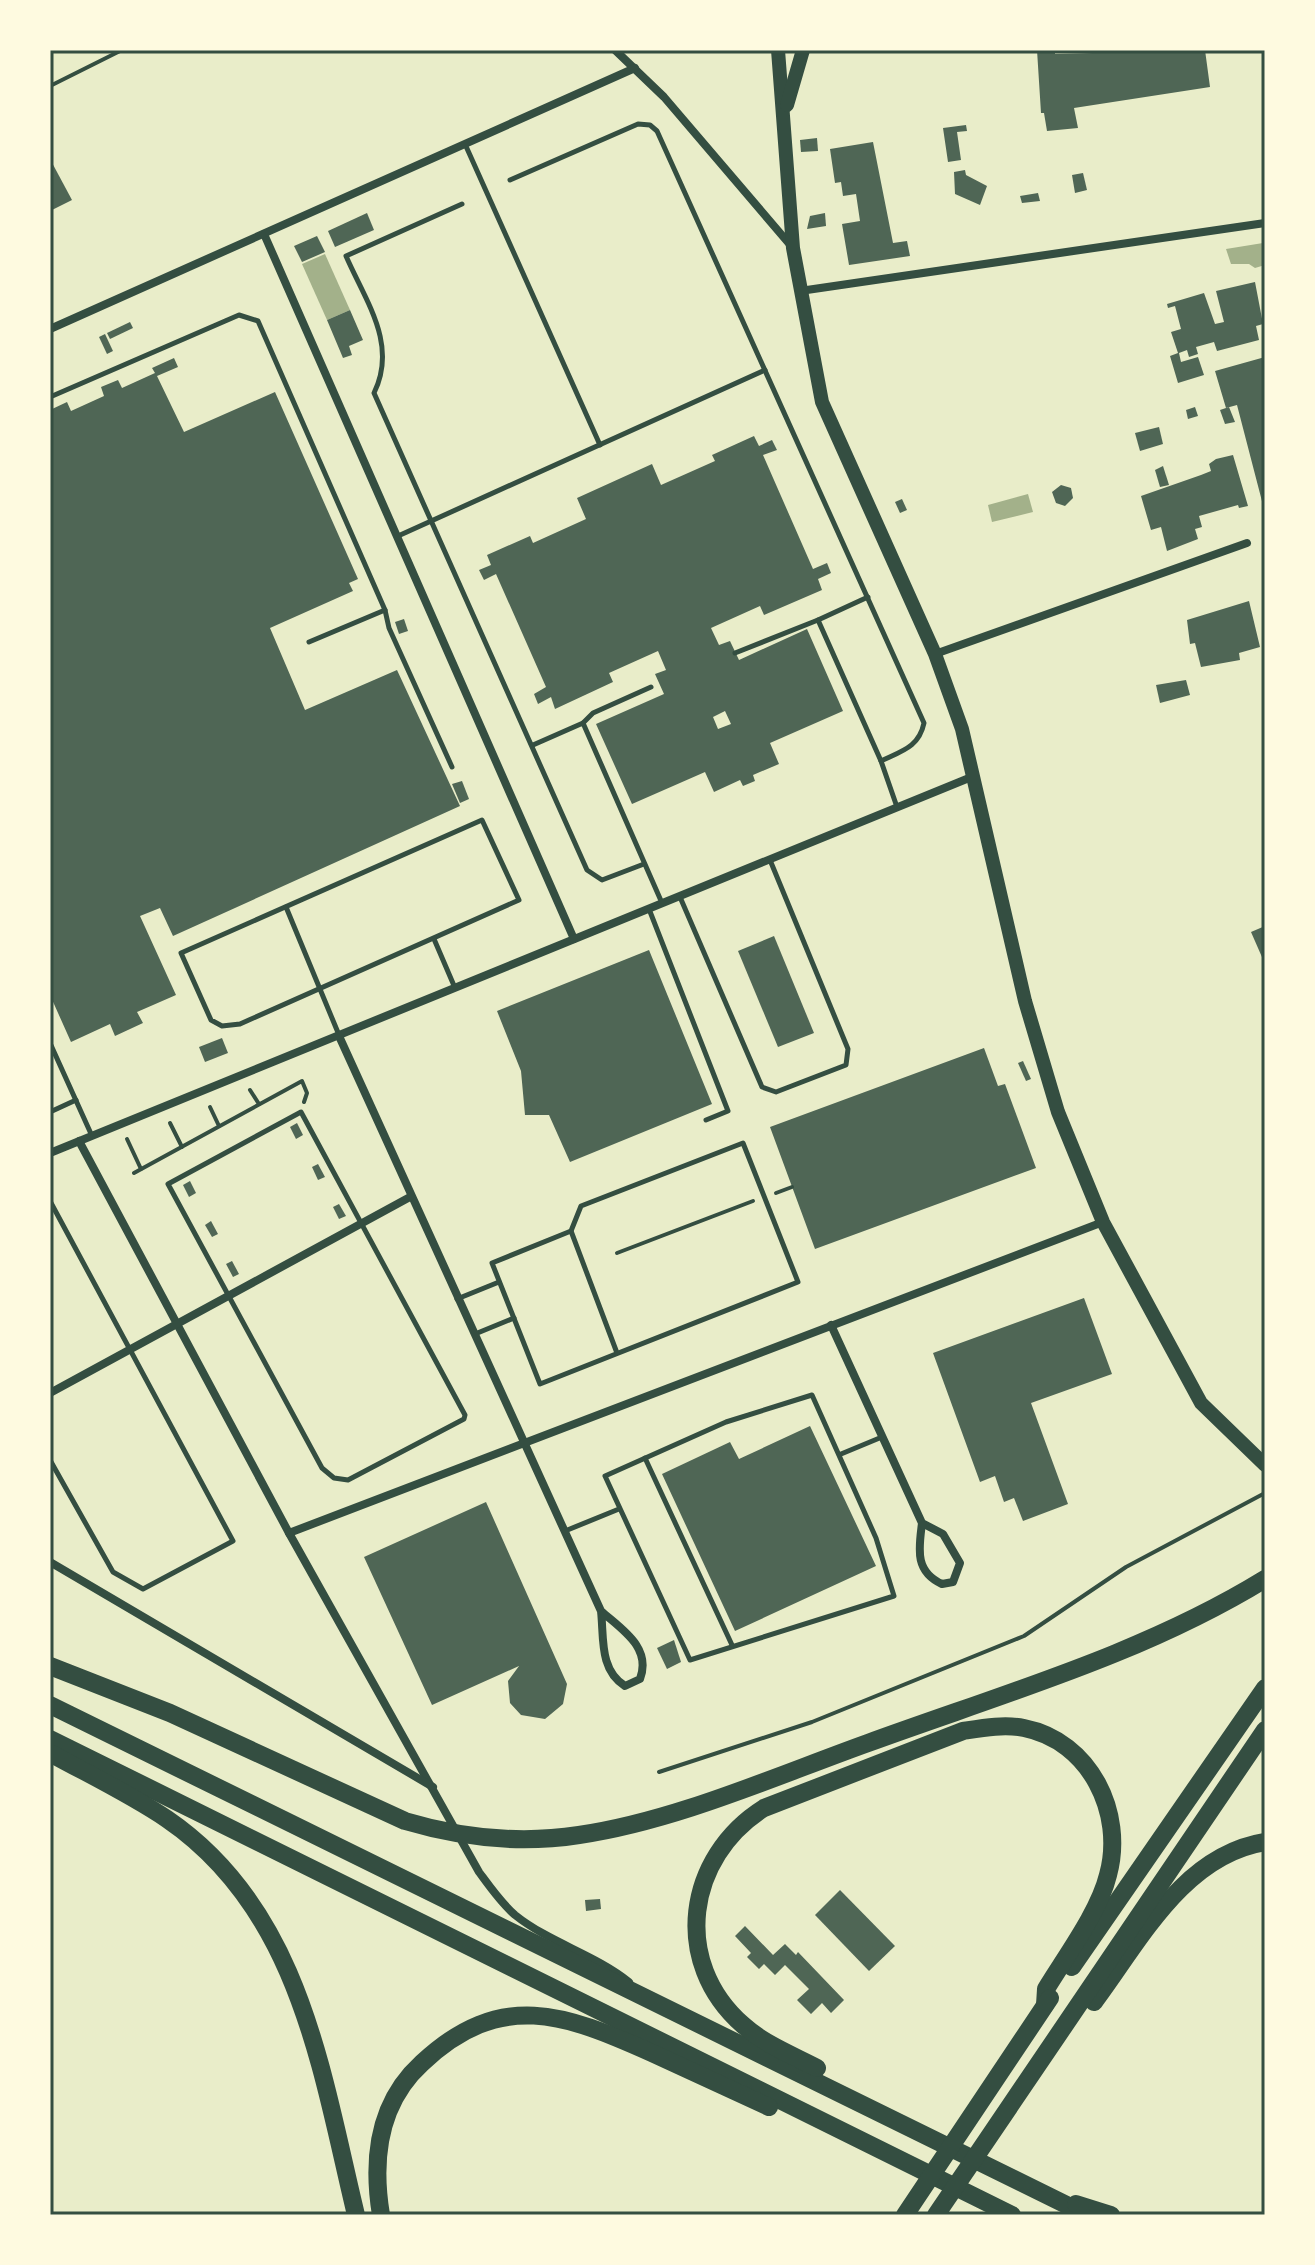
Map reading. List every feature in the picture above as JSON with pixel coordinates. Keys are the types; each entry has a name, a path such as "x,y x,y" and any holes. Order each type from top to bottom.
{"highway":[{"path":"50,1666 170,1713 405,1821 445,1833 539,1840 631,1825 774,1777 1163,1635 1265,1579"},
{"path":"905,2215 1045,2005 1265,1688"},
{"path":"50,1705 1087,2215"},
{"path":"906,2125 881,2103 770,2044 743,2026 719,1999 697,1940 696,1908 704,1877 720,1847 741,1823 791,1796 963,1731 993,1727 1023,1728 1055,1739 1081,1758 1099,1787 1112,1819 1113,1852 1108,1879 1046,1989 1045,2005"},
{"path":"936,2215 1265,1730"},
{"path":"50,1739 1012,2215"},
{"path":"50,1753 167,1819 224,1869 254,1906 290,1971 317,2046 356,2215"},
{"path":"1066,2023 1092,2004 1172,1897 1195,1873 1225,1854 1265,1842"},
{"path":"381,2215 375,2176 379,2141 390,2105 409,2074 435,2050 496,2019 528,2014 561,2017 596,2027 800,2122 838,2128"},
{"path":"1046,2195 1111,2215"}],"street":[{"path":"615,50 635,68 793,248"},
{"path":"778,50 793,248 822,402 935,654 974,776 1025,1001 1058,1112 1103,1222 1201,1403 1265,1465"},
{"path":"784,121 793,76 803,50"},
{"path":"50,329 635,68"},
{"path":"799,291 1265,223"},
{"path":"264,234 574,939"},
{"path":"935,654 1247,543"},
{"path":"50,1153 974,776"},
{"path":"339,1036 601,1611 631,1635 642,1660 640,1679 633,1685 617,1681 607,1661 600,1637 601,1611"},
{"path":"79,1141 289,1533 479,1872 515,1914 544,1933 608,1965 658,2004"},
{"path":"50,1393 410,1197"},
{"path":"289,1533 1103,1222"},
{"path":"831,1325 922,1523 943,1534 960,1563 953,1582 942,1584 925,1572 917,1545 922,1523"},
{"path":"50,1562 434,1788"}],"lane":[{"path":"510,180 638,124 650,125 657,131 924,723 921,736 914,746 881,761"},
{"path":"465,144 600,445"},
{"path":"462,204 346,256 382,339 384,373 374,393 587,870 594,878 612,879 644,864"},
{"path":"50,397 239,315 258,321 452,767"},
{"path":"397,536 765,370"},
{"path":"735,653 868,597"},
{"path":"309,642 385,610"},
{"path":"818,620 881,761 897,807"},
{"path":"533,745 651,687"},
{"path":"583,723 662,903"},
{"path":"482,820 519,900 434,939 240,1024 222,1026 211,1020 181,953 482,820"},
{"path":"680,896 762,1087 776,1092 846,1065 848,1049 770,859"},
{"path":"286,907 339,1036"},
{"path":"648,909 728,1111 706,1120"},
{"path":"434,939 455,988"},
{"path":"50,1043 92,1136"},
{"path":"50,1112 76,1100"},
{"path":"301,1112 465,1415 451,1426 348,1480 334,1478 322,1468 168,1184 301,1112"},
{"path":"571,1231 492,1263 540,1384 798,1282 743,1143 581,1206 571,1231 617,1353"},
{"path":"50,1201 233,1541 143,1589 113,1572 50,1460"},
{"path":"457,1299 499,1282"},
{"path":"474,1334 514,1318"},
{"path":"812,1395 841,1454 876,1538 894,1596 690,1660 605,1476 726,1422 812,1395"},
{"path":"841,1454 882,1437"},
{"path":"645,1458 732,1645"},
{"path":"564,1532 619,1509"}],"path":[{"path":"50,86 122,50"},
{"path":"134,1173 302,1081 307,1093 301,1112"},
{"path":"250,1090 259,1104"},
{"path":"210,1107 219,1126"},
{"path":"170,1123 182,1147"},
{"path":"127,1139 141,1169"},
{"path":"617,1253 792,1187"},
{"path":"659,1772 812,1722 1024,1636 1126,1567 1265,1493"}],"shaded area":[{"path":"1263,243 1265,265 1255,268 1249,264 1231,264 1226,249"},
{"path":"325,254 350,310 327,320 302,264"},
{"path":"1028,494 1033,512 992,522 988,505"}],"building":[{"path":"1037,50 1055,50 1055,54 1205,50 1210,87 1074,108 1078,128 1047,131 1044,113 1041,113"},
{"path":"966,125 967,131 957,132 961,160 948,162 943,128"},
{"path":"817,138 818,151 801,152 800,140"},
{"path":"873,142 893,243 907,241 910,256 849,265 842,224 860,221 856,194 843,196 841,182 835,183 830,149"},
{"path":"50,159 72,200 50,211"},
{"path":"965,170 966,175 987,186 980,205 955,194 954,172"},
{"path":"1083,173 1087,190 1075,193 1072,175"},
{"path":"1038,193 1040,201 1022,203 1020,196"},
{"path":"367,213 374,230 335,247 328,231"},
{"path":"825,213 826,226 807,229 810,216"},
{"path":"317,236 325,252 302,262 294,246"},
{"path":"1255,282 1263,324 1256,326 1259,340 1217,351 1214,342 1196,347 1198,354 1189,357 1187,350 1179,353 1181,362 1198,357 1204,375 1178,383 1170,356 1178,353 1171,332 1181,329 1175,306 1168,308 1167,304 1204,293 1215,324 1224,322 1216,291"},
{"path":"350,310 363,340 349,346 352,355 343,358 327,320"},
{"path":"130,322 133,328 110,339 107,333"},
{"path":"105,334 113,351 107,354 99,337"},
{"path":"1265,357 1264,509 1237,405 1226,408 1215,371"},
{"path":"174,358 178,367 157,376 184,432 275,392 358,579 349,583 353,591 270,628 305,710 397,670 460,806 173,936 160,908 140,916 176,995 137,1012 143,1023 115,1036 110,1024 71,1042 50,995 50,410 67,402 71,411 104,396 101,387 118,380 122,388 155,373 152,368"},
{"path":"1195,407 1198,416 1188,419 1186,410"},
{"path":"1229,407 1235,422 1225,424 1220,410"},
{"path":"1159,427 1163,444 1140,451 1135,433"},
{"path":"754,436 759,446 772,440 777,450 763,455 813,569 827,563 831,573 818,579 822,590 764,615 760,606 711,628 719,645 730,641 739,660 807,629 843,711 770,743 779,764 753,775 755,781 743,786 740,780 714,792 705,772 632,804 596,724 664,694 655,674 666,670 658,651 609,673 613,682 555,709 551,697 538,704 534,694 546,687 496,574 484,580 479,570 491,565 487,555 530,536 533,543 586,519 577,498 652,464 661,485 715,461 712,455","holes":["725,711 731,724 718,729 713,717"]},
{"path":"1233,455 1248,506 1239,508 1238,505 1199,516 1202,527 1195,529 1198,539 1167,551 1161,527 1151,530 1141,496 1211,471 1209,464"},
{"path":"1163,466 1169,485 1160,487 1155,470"},
{"path":"1061,485 1071,488 1073,498 1065,506 1056,503 1052,492"},
{"path":"902,499 907,510 900,513 895,502"},
{"path":"1249,601 1260,647 1239,653 1240,660 1201,667 1195,643 1190,644 1187,620"},
{"path":"404,619 408,631 399,634 395,622"},
{"path":"1186,680 1190,695 1160,703 1156,685"},
{"path":"462,781 469,799 460,803 452,784"},
{"path":"1265,926 1265,964 1251,932"},
{"path":"774,936 814,1033 778,1047 738,951"},
{"path":"649,950 712,1104 570,1162 549,1115 525,1115 521,1071 497,1011"},
{"path":"222,1038 228,1053 205,1062 199,1047"},
{"path":"984,1048 998,1086 1005,1084 1036,1168 815,1249 770,1127"},
{"path":"1023,1061 1031,1079 1026,1081 1018,1063"},
{"path":"297,1123 303,1135 296,1139 290,1127"},
{"path":"318,1164 325,1177 318,1180 312,1167"},
{"path":"190,1181 196,1193 189,1197 183,1185"},
{"path":"339,1204 346,1216 339,1219 333,1207"},
{"path":"211,1221 218,1234 212,1237 205,1225"},
{"path":"232,1261 239,1274 233,1277 226,1264"},
{"path":"1084,1298 1112,1374 1031,1403 1068,1504 1023,1521 1014,1498 1004,1502 995,1476 980,1482 933,1353"},
{"path":"810,1426 876,1566 735,1631 662,1474 730,1442 739,1459"},
{"path":"486,1502 567,1684 563,1704 545,1719 521,1715 510,1703 508,1681 519,1666 432,1705 364,1557"},
{"path":"674,1640 681,1662 667,1669 657,1648"},
{"path":"840,1890 895,1946 869,1971 815,1915"},
{"path":"600,1899 601,1909 586,1911 585,1900"},
{"path":"745,1926 773,1955 785,1944 796,1955 798,1952 844,2000 831,2013 822,2003 811,2014 797,2000 809,1989 785,1965 775,1975 764,1964 759,1969 747,1957 751,1953 735,1936"}]}
